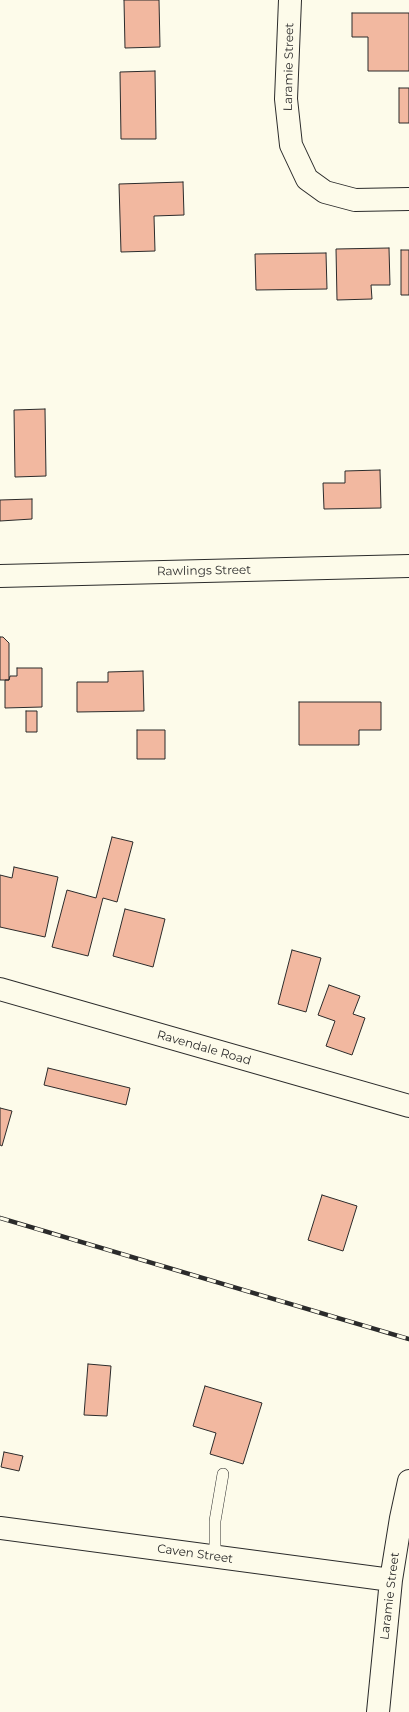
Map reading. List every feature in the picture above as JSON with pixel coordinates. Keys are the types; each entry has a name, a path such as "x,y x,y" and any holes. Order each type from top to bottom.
{"street":[{"name":"Laramie Street","path":"290,0 286,99 291,145 307,179 324,192 355,200 409,199"},
{"name":"Rawlings Street","path":"0,576 409,566"},
{"name":"Ravendale Road","path":"0,989 409,1106"},
{"name":"Laramie Street","path":"378,1712 391,1580 401,1518 409,1481"},
{"name":"Caven Street","path":"0,1528 391,1580"}],"lane":[{"path":"215,1557 215,1521 223,1474"}],"building":[{"path":"124,0 159,0 160,47 125,48"},
{"path":"352,13 409,13 409,71 368,71 368,37 352,37"},
{"path":"155,71 156,139 121,139 120,72"},
{"path":"399,88 409,88 409,123 399,123"},
{"path":"183,182 184,215 154,216 155,251 121,252 119,184"},
{"path":"389,248 390,285 371,285 372,299 337,300 336,249"},
{"path":"401,250 409,250 409,295 401,295"},
{"path":"326,253 327,289 256,290 255,254"},
{"path":"45,409 46,476 15,477 14,410"},
{"path":"380,470 381,508 324,509 323,483 345,483 345,471"},
{"path":"32,499 32,519 0,521 0,500"},
{"path":"0,637 3,637 9,643 9,680 0,680"},
{"path":"17,668 42,668 42,707 5,708 5,680 9,680 10,676 17,676"},
{"path":"143,671 144,711 77,712 77,682 108,682 108,672"},
{"path":"299,702 381,702 381,730 359,730 359,745 299,745"},
{"path":"26,711 37,711 37,732 26,732"},
{"path":"137,730 165,730 165,759 137,759"},
{"path":"112,837 133,842 117,902 103,898 88,956 52,947 67,890 96,898"},
{"path":"14,867 58,877 45,937 0,927 0,875 12,878"},
{"path":"125,909 165,919 153,967 113,956"},
{"path":"292,950 321,958 306,1012 278,1004"},
{"path":"329,985 360,996 353,1014 365,1018 352,1055 326,1046 335,1021 318,1015"},
{"path":"48,1068 130,1088 126,1105 44,1085"},
{"path":"0,1108 12,1111 2,1146 0,1145"},
{"path":"322,1195 357,1206 343,1251 308,1240"},
{"path":"88,1364 111,1366 107,1416 84,1415"},
{"path":"205,1386 262,1403 243,1464 210,1454 216,1433 193,1426"},
{"path":"4,1452 23,1456 19,1471 1,1467"}],"railway":[{"path":"0,1218 409,1339"}]}
